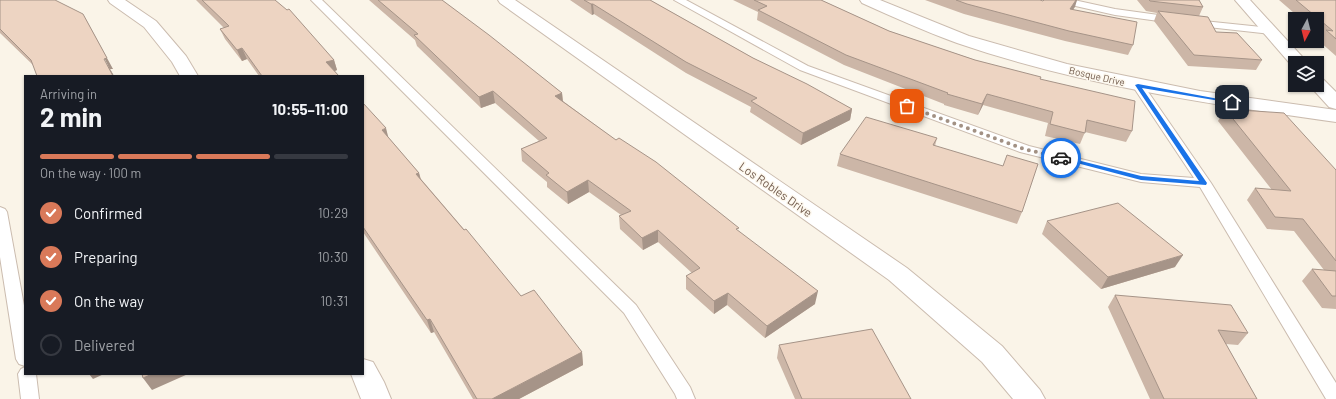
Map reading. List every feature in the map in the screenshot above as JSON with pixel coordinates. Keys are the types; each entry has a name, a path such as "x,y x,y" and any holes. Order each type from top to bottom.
{"street":[{"path":"115,0 150,24 180,60 188,75"},
{"name":"Los Robles Drive","path":"504,0 898,274 992,354 1030,399"},
{"name":"Bosque Drive","path":"867,0 929,27 976,44 1052,66 1138,85 1240,103 1336,116"},
{"path":"1242,0 1293,56"},
{"path":"1324,90 1336,104"},
{"path":"364,372 370,382 376,399"}],"lane":[{"path":"316,0 630,309 684,392 686,399"},
{"path":"679,0 804,68 1024,149 1141,178 1204,183"},
{"path":"1061,0 1115,12 1271,32"},
{"path":"1138,85 1204,183 1336,399"},
{"path":"0,212 24,353"},
{"path":"28,375 30,399"}],"building":[{"path":"0,0 55,0 83,14 107,58 104,59 112,75 37,75 31,60 0,29"},
{"path":"202,0 275,0 287,10 289,9 334,60 326,62 338,75 261,75 242,48 237,50 220,29 229,26"},
{"path":"378,0 442,0 562,93 555,96 616,140 619,138 656,162 739,228 736,229 818,291 767,326 728,293 714,301 686,276 700,268 658,230 642,238 619,216 631,211 588,180 567,192 546,175 549,173 521,149 547,138 493,91 479,97 414,35 418,34"},
{"path":"584,0 650,0 753,58 807,84 852,109 803,133 751,101 757,98 686,62 593,4"},
{"path":"754,0 821,0 889,31 975,60 1041,77 1040,79 1135,101 1132,131 1087,120 1085,133 1050,124 1053,112 987,94 982,104 947,94 948,93 846,55 758,10 767,6"},
{"path":"956,0 1076,0 1070,9 1137,22 1133,45 1069,31"},
{"path":"1149,0 1199,0 1203,7 1150,1"},
{"path":"1296,0 1336,0 1336,39 1326,30 1333,31 1324,23 1324,12 1310,12"},
{"path":"1158,11 1208,17 1216,32 1237,33 1262,60 1194,55"},
{"path":"364,104 386,128 382,130 419,173 416,174 464,230 466,229 521,296 534,290 582,352 492,399 477,399 430,319 427,320 364,228"},
{"path":"1225,109 1284,113 1336,170 1336,261 1303,219 1275,217 1255,188 1291,191"},
{"path":"866,117 937,138 933,145 1003,166 1007,155 1038,164 1022,212 840,154"},
{"path":"1118,203 1183,255 1108,277 1047,221"},
{"path":"1312,269 1336,271 1336,296 1332,296"},
{"path":"1115,295 1231,305 1248,333 1218,330 1257,399 1164,399"},
{"path":"872,329 911,399 802,399 779,345"},
{"path":"142,375 150,375 143,378"}],"way so far":[{"path":"907,106 1024,149 1061,158"}],"route":[{"path":"1061,158 1141,178 1204,183 1138,85 1232,102"}]}
